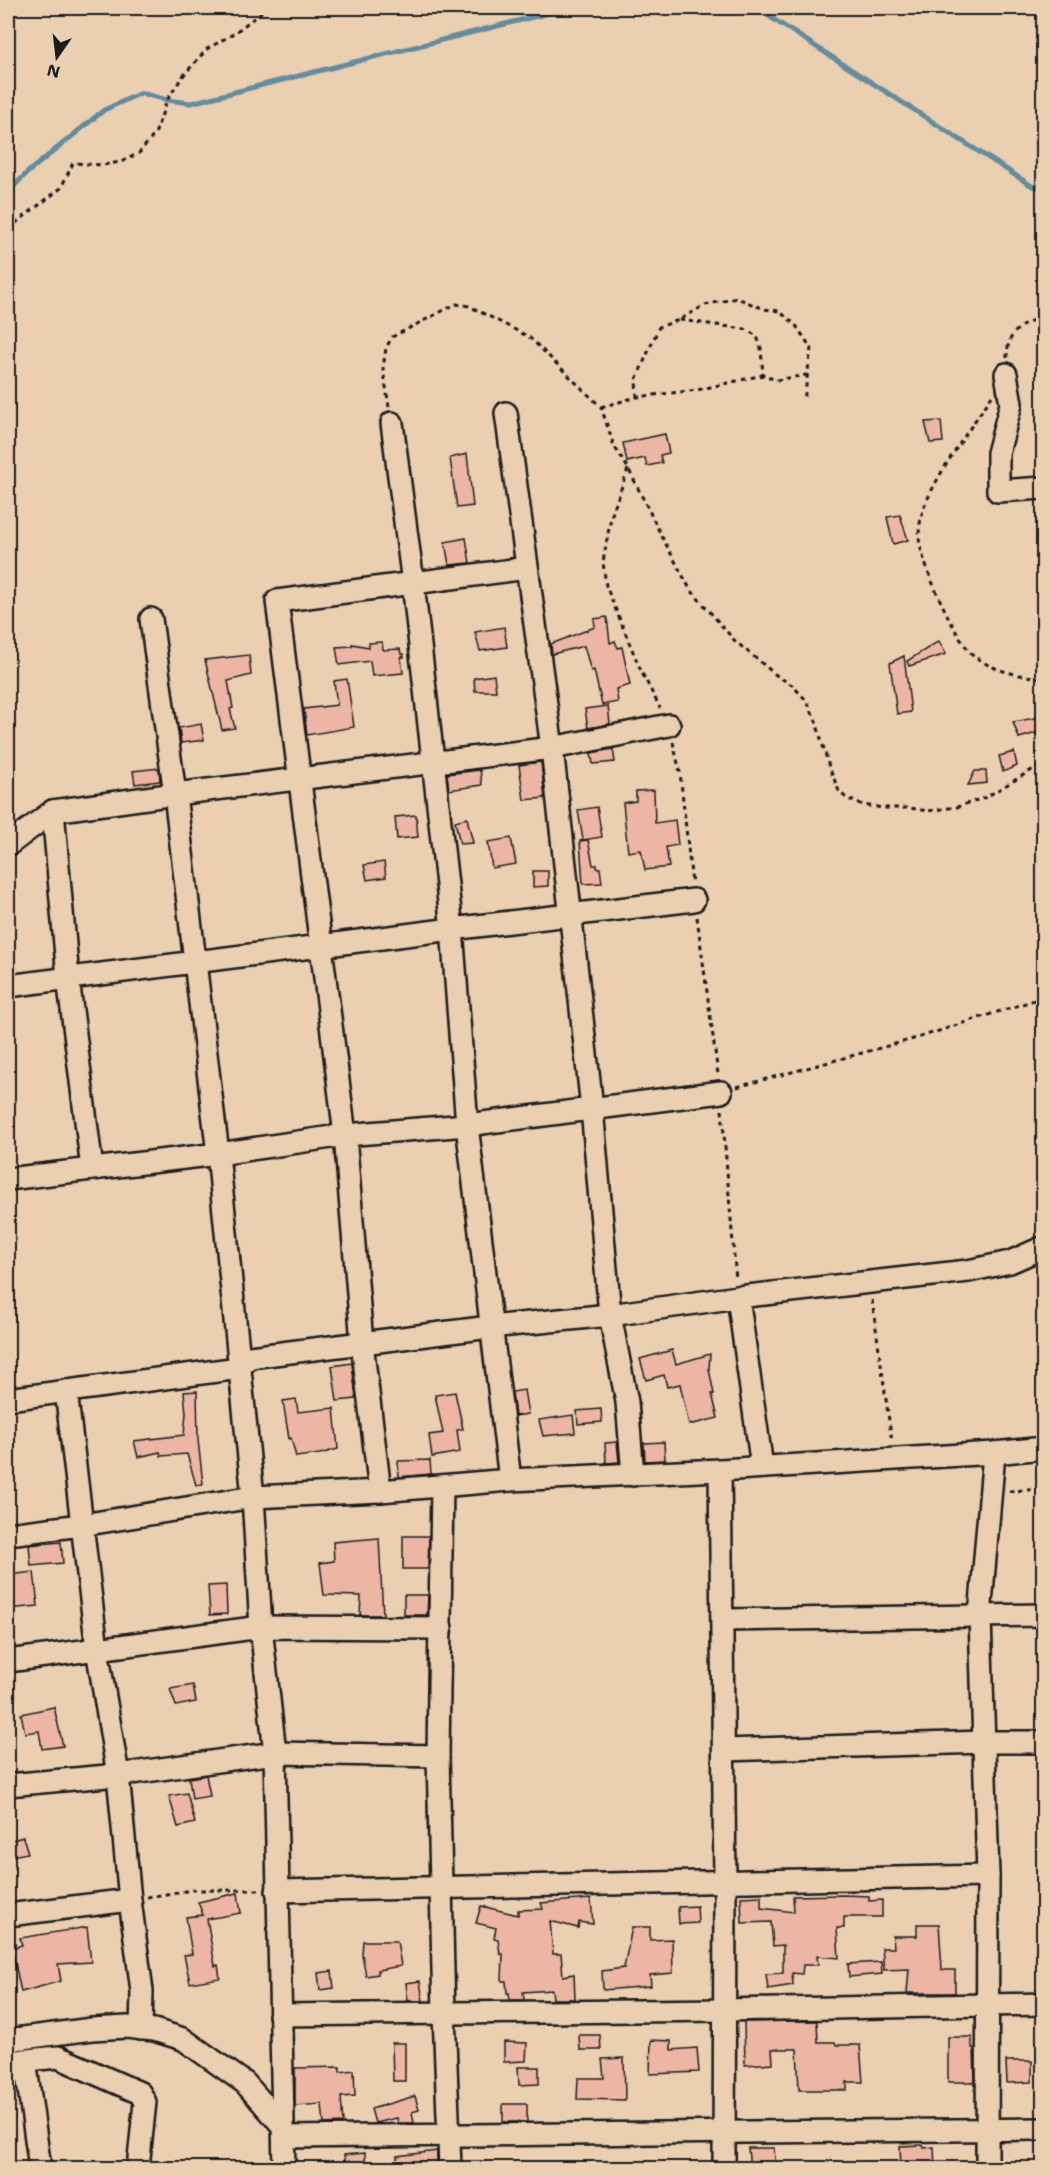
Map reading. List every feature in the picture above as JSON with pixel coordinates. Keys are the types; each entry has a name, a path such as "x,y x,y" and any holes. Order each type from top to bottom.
{"street":[{"path":"1006,374 1011,404 998,453 998,491 1044,488"},
{"path":"506,412 552,748 592,1108 610,1315 627,1402 633,1475"},
{"path":"392,423 434,763 452,929 467,1125 510,1480"},
{"path":"380,1491 362,1343 345,1136 277,601 527,568"},
{"path":"150,619 176,794 196,962 253,1497 261,1627 275,1753 284,2169"},
{"path":"8,845 53,811 552,748 669,725"},
{"path":"53,811 68,978 92,1169"},
{"path":"8,986 694,900"},
{"path":"8,1179 345,1136 467,1125 721,1092"},
{"path":"8,1399 239,1368 250,1358 490,1327 610,1315 738,1297 870,1283 989,1266 1010,1262 1044,1247"},
{"path":"738,1297 762,1467"},
{"path":"66,1390 97,1649 118,1775 130,1900 142,1991 141,2029"},
{"path":"8,1534 82,1525 253,1497 380,1491 510,1480 720,1470 1044,1448"},
{"path":"987,2169 988,1876 980,1616 994,1453"},
{"path":"720,1470 725,1882 724,2169"},
{"path":"442,1486 438,1756 450,2169"},
{"path":"723,1620 1044,1615"},
{"path":"8,1661 261,1627 441,1628"},
{"path":"724,1750 1044,1742"},
{"path":"8,1785 118,1775 275,1753 438,1756"},
{"path":"277,1891 988,1876"},
{"path":"8,1915 130,1900"},
{"path":"280,2014 724,2010 1044,2004"},
{"path":"8,2040 92,2029 154,2030 183,2039 245,2083 283,2131"},
{"path":"58,2056 62,2049 87,2039 92,2029"},
{"path":"40,2169 16,2061 58,2056 140,2093 143,2097 145,2102 138,2169"},
{"path":"283,2131 450,2135 1044,2129"}],"path":[{"path":"8,229 61,188 73,163 102,165 121,162 139,153 154,134 167,100 183,76 207,49 233,34 267,8"},
{"path":"637,397 636,380 659,327 679,320 705,304 737,298 764,309 779,311 795,324 811,348 804,401"},
{"path":"392,423 383,368 386,348 392,337 456,304 469,306 529,337 601,407 614,446 628,468 690,589 735,641 776,675 792,685 807,701 816,721 829,767 839,791 846,798 863,805 884,808 927,811 957,807 986,797 1044,763"},
{"path":"1044,315 1017,328 1007,346 1006,374 937,481 922,513 919,536 922,554 952,628 972,654 1001,671 1044,678"},
{"path":"679,320 745,329 757,336 761,348 763,375"},
{"path":"601,407 637,397 697,390 763,375 776,380 808,375"},
{"path":"628,468 611,517 603,561 606,586 641,671 669,725 680,772 694,900 721,1092 738,1297"},
{"path":"721,1092 917,1038 1044,997"},
{"path":"870,1283 894,1459"},
{"path":"991,1492 1044,1489"},
{"path":"130,1900 192,1890 277,1891"}],"building":[{"path":"941,421 943,442 930,443 925,422"},
{"path":"665,434 669,453 660,455 662,463 647,466 645,458 627,462 623,443"},
{"path":"467,454 473,506 457,508 450,458"},
{"path":"900,515 908,540 893,544 887,517"},
{"path":"466,538 470,563 449,565 445,542"},
{"path":"607,617 610,643 615,641 618,648 622,647 630,685 616,689 618,702 602,705 594,670 591,671 584,646 552,654 551,644 595,627 594,619"},
{"path":"504,627 507,647 480,651 475,632"},
{"path":"939,641 946,654 909,666 907,661"},
{"path":"382,642 383,650 400,649 401,654 404,654 404,657 401,657 403,673 372,676 370,661 339,665 336,647 352,646 352,644 369,647 369,643"},
{"path":"249,655 251,675 228,681 233,708 230,709 235,728 222,730 205,660"},
{"path":"904,656 911,712 897,714 890,663"},
{"path":"494,675 496,691 475,691 474,678"},
{"path":"347,679 354,727 307,735 304,709 337,705 334,681"},
{"path":"608,706 610,724 588,728 585,709"},
{"path":"1040,717 1043,731 1019,738 1013,722"},
{"path":"201,724 204,740 181,743 179,728"},
{"path":"613,749 615,762 593,764 591,753"},
{"path":"1014,752 1017,766 1003,772 999,756"},
{"path":"541,762 545,798 524,800 519,765"},
{"path":"159,768 160,781 135,784 133,771"},
{"path":"480,770 482,785 449,790 447,774"},
{"path":"975,771 986,771 987,783 968,785"},
{"path":"654,790 655,823 675,820 678,845 666,847 669,867 645,870 641,850 628,852 623,803 636,801 636,791"},
{"path":"597,807 602,837 583,840 578,810"},
{"path":"416,815 418,837 397,839 395,817"},
{"path":"467,818 473,843 460,844 455,821"},
{"path":"511,838 516,864 492,868 488,842"},
{"path":"588,840 593,865 600,868 602,883 583,884 580,841"},
{"path":"384,862 386,877 367,880 364,865"},
{"path":"533,871 548,871 548,886 533,887"},
{"path":"672,1350 676,1364 710,1354 709,1369 714,1394 712,1394 718,1418 689,1425 680,1384 667,1387 664,1375 646,1380 640,1359"},
{"path":"352,1363 356,1399 337,1401 332,1366"},
{"path":"524,1390 528,1414 515,1416 512,1392"},
{"path":"197,1391 198,1440 203,1484 196,1485 187,1454 161,1456 160,1452 138,1457 134,1441 184,1435 186,1413 184,1392"},
{"path":"455,1392 463,1429 457,1430 460,1452 432,1457 429,1435 443,1433 435,1395"},
{"path":"296,1399 298,1412 334,1408 338,1449 296,1457 291,1438 289,1439 283,1401"},
{"path":"601,1409 602,1422 578,1424 577,1411"},
{"path":"573,1415 575,1433 543,1436 539,1420"},
{"path":"617,1442 619,1462 606,1463 605,1443"},
{"path":"664,1442 665,1460 645,1461 644,1443"},
{"path":"430,1460 431,1474 399,1477 398,1461"},
{"path":"403,1536 429,1536 428,1569 403,1569"},
{"path":"379,1538 383,1615 360,1615 361,1596 324,1595 320,1563 334,1561 333,1542"},
{"path":"61,1542 63,1563 31,1566 29,1545"},
{"path":"34,1572 38,1606 8,1609 8,1575"},
{"path":"226,1585 227,1614 210,1615 208,1586"},
{"path":"404,1595 428,1595 427,1615 404,1615"},
{"path":"193,1685 196,1702 176,1706 170,1689"},
{"path":"54,1707 63,1746 42,1749 39,1731 25,1733 21,1714"},
{"path":"206,1775 210,1796 192,1799 189,1778"},
{"path":"187,1793 195,1823 178,1827 169,1796"},
{"path":"23,1837 28,1853 11,1856 8,1841"},
{"path":"238,1893 241,1913 207,1919 215,1966 218,1965 220,1978 190,1983 184,1955 192,1954 186,1917 203,1915 198,1902"},
{"path":"761,1896 761,1908 794,1912 793,1896 869,1896 869,1901 882,1900 882,1917 844,1917 844,1928 837,1928 839,1958 817,1956 818,1965 803,1965 802,1974 792,1973 793,1985 768,1989 766,1974 783,1973 783,1945 773,1946 771,1922 742,1923 741,1897"},
{"path":"591,1899 593,1924 579,1922 578,1928 550,1921 553,1954 561,1954 563,1976 574,1974 575,1999 553,1999 552,1990 523,1992 524,2000 510,2000 506,1981 502,1981 503,1954 500,1954 498,1939 494,1938 496,1928 476,1923 481,1906 518,1915 518,1910 543,1909 541,1903"},
{"path":"697,1906 698,1923 679,1924 678,1907"},
{"path":"917,1924 939,1924 942,1970 955,1970 955,1993 907,1993 909,1969 884,1970 882,1948 894,1948 893,1936 917,1936"},
{"path":"87,1927 91,1962 58,1964 61,1981 21,1992 12,1948 22,1945 20,1938"},
{"path":"632,1927 650,1927 650,1940 672,1939 673,1973 650,1975 651,1986 603,1990 602,1971 624,1968"},
{"path":"363,1941 397,1941 401,1966 378,1970 378,1974 366,1976 362,1954"},
{"path":"881,1962 882,1974 849,1977 848,1964"},
{"path":"332,1971 334,1988 320,1990 318,1973"},
{"path":"420,1981 423,2001 408,2001 406,1983"},
{"path":"817,2021 818,2042 860,2045 863,2082 847,2082 847,2090 799,2090 797,2049 772,2049 773,2063 745,2065 744,2022"},
{"path":"579,2035 600,2035 601,2050 580,2050"},
{"path":"948,2037 972,2037 975,2082 948,2082"},
{"path":"651,2040 671,2041 671,2050 697,2048 699,2072 650,2074"},
{"path":"504,2042 527,2043 526,2061 504,2062"},
{"path":"392,2043 405,2043 405,2081 393,2081"},
{"path":"624,2058 625,2100 577,2099 578,2078 604,2078 602,2059"},
{"path":"1006,2061 1032,2061 1032,2082 1007,2083"},
{"path":"340,2067 340,2072 354,2070 355,2096 341,2097 343,2123 324,2124 322,2104 295,2106 295,2068"},
{"path":"518,2067 539,2067 539,2084 519,2085"},
{"path":"415,2096 419,2110 412,2112 414,2123 398,2123 397,2118 375,2123 371,2109"},
{"path":"503,2104 527,2104 527,2122 503,2122"},
{"path":"923,2145 924,2148 934,2147 935,2169 901,2169 900,2146"},
{"path":"748,2148 774,2148 776,2169 750,2169"},
{"path":"437,2151 437,2169 398,2169 397,2156"},
{"path":"365,2153 366,2169 346,2169 344,2155"}],"waterway":[{"path":"8,192 28,172 104,110 141,93 191,103 569,8"},
{"path":"756,8 1032,186 1044,187"}]}
